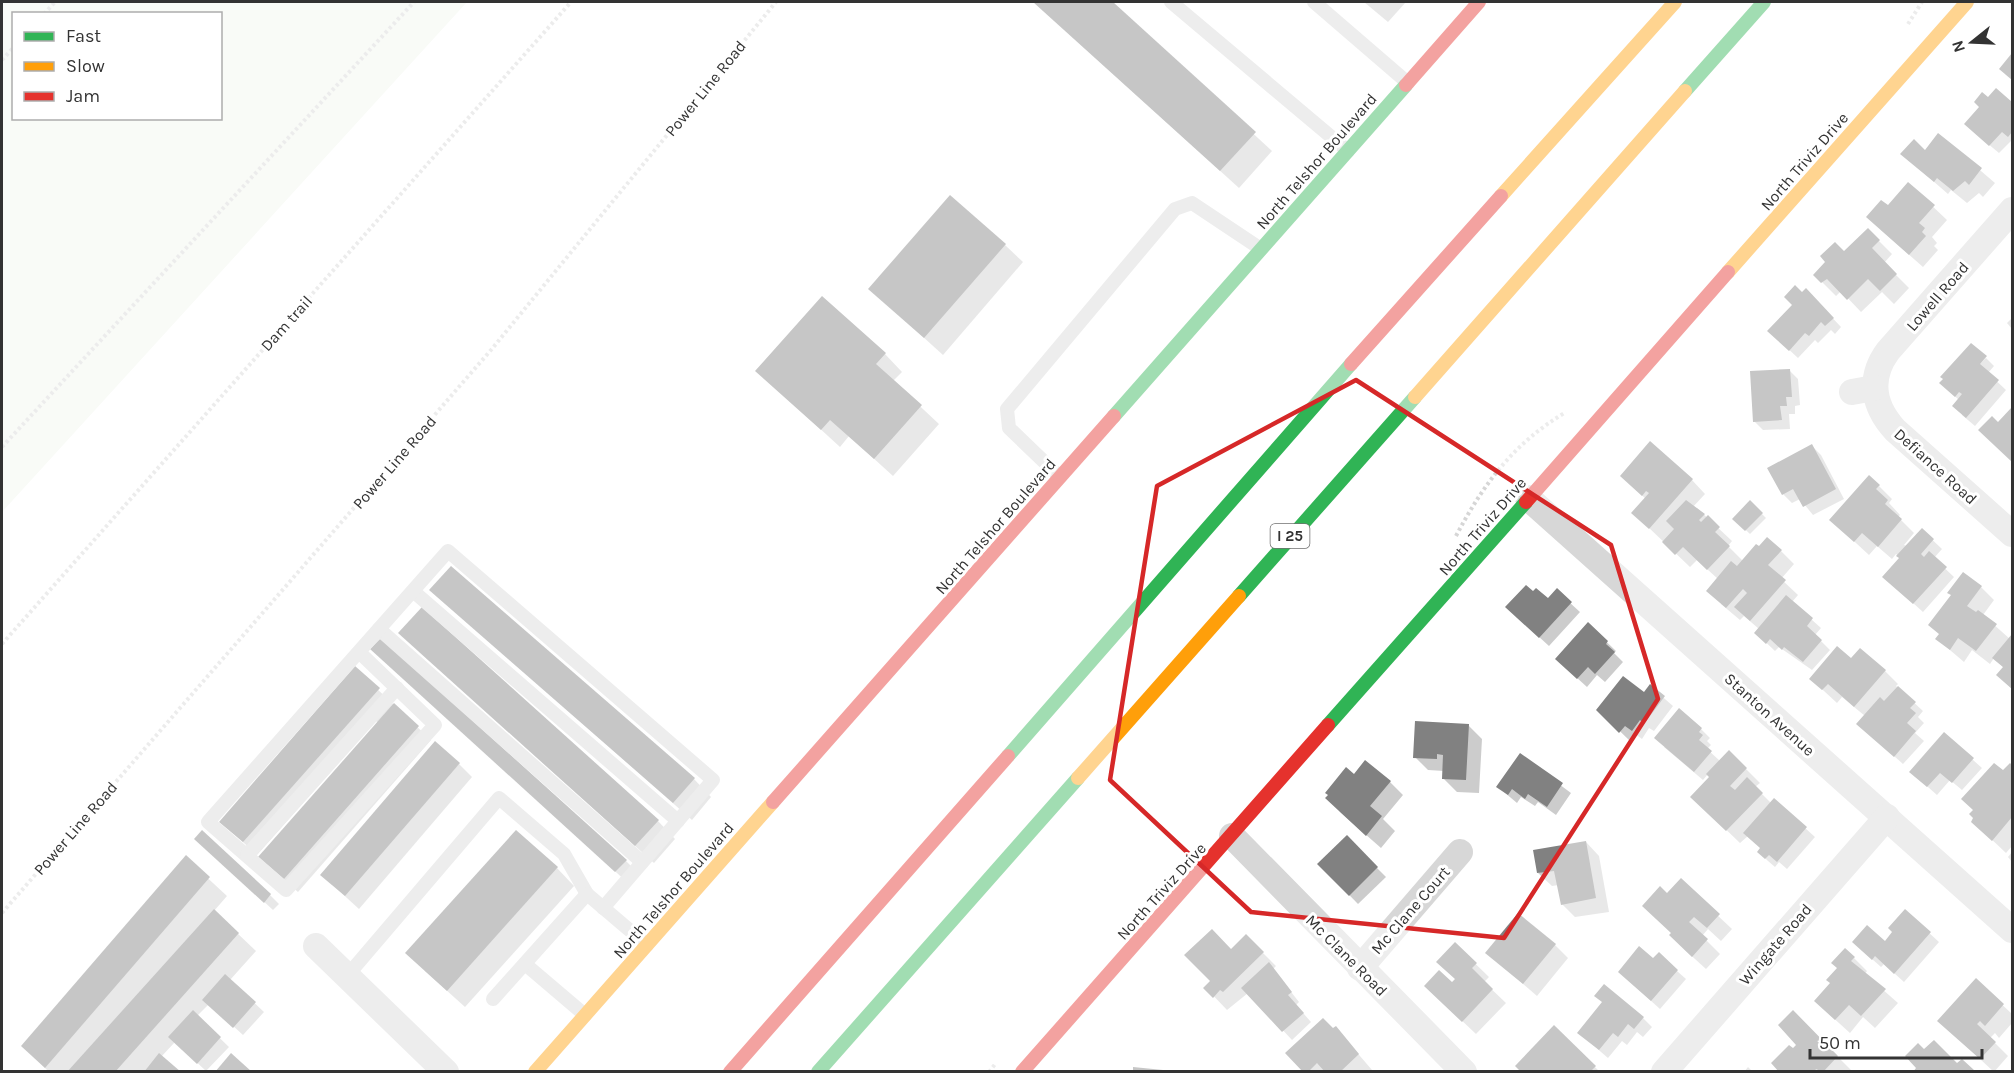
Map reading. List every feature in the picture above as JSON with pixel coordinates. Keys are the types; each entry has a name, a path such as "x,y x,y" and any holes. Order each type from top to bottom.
{"main road":[{"name":"North Telshor Boulevard","path":"535,1071 1479,2"},
{"path":"730,1071 1374,338 1675,2"},
{"name":"I 25","path":"818,1071 1764,2"},
{"name":"North Triviz Drive","path":"1022,1071 1967,2"}],"street":[{"name":"Lowell Road","path":"1863,390 1888,351 2013,210"},
{"name":"Defiance Road","path":"1863,390 1891,426 2013,534"},
{"name":"Stanton Avenue","path":"1528,498 2013,930"},
{"name":"Wingate Road","path":"1664,1071 1887,817"},
{"name":"Mc Clane Road","path":"1232,836 1464,1071"},
{"name":"Mc Clane Court","path":"1360,968 1460,852"},
{"path":"316,946 446,1071"}],"lane":[{"path":"1171,2 1348,151"},
{"path":"1314,2 1407,83"},
{"path":"1060,477 1009,428 1006,409 1174,209 1192,203 1261,249"},
{"path":"359,652 435,725 428,734 286,890 208,822 448,551 713,780 603,908"},
{"path":"413,591 678,821"},
{"path":"379,629 642,862"},
{"path":"247,855 397,688"},
{"path":"347,976 499,798 564,854 587,894 647,945"},
{"path":"493,999 587,894"},
{"path":"525,964 585,1015"}],"path":[{"path":"2,447 414,2"},
{"name":"Dam trail","path":"2,644 571,2"},
{"name":"Power Line Road","path":"2,913 490,350 776,2"}],"highlighted area":[{"path":"1356,380 1611,545 1658,699 1504,938 1251,912 1110,780 1157,486"}],"shaded area":[{"path":"2,2 467,2 2,512"}],"building":[{"path":"1033,2 1113,2 1256,132 1220,171"},
{"path":"2012,53 2012,80 1999,69"},
{"path":"1996,88 2012,102 2012,132 2008,137 2002,132 1989,146 1964,124 1979,107 1974,102 1982,92 1988,97"},
{"path":"1938,133 1982,168 1969,185 1965,181 1953,191 1937,178 1934,182 1900,154 1914,139 1925,150"},
{"path":"1908,182 1935,205 1919,223 1925,228 1922,232 1926,236 1909,255 1866,217 1881,200 1888,205"},
{"path":"950,195 1006,244 924,338 868,289"},
{"path":"1868,228 1880,240 1872,248 1897,274 1880,291 1868,279 1847,300 1827,279 1821,283 1813,275 1825,262 1820,256 1835,242 1844,251"},
{"path":"1795,285 1802,292 1806,288 1834,318 1825,326 1821,322 1809,336 1805,333 1789,351 1767,331 1792,305 1784,297"},
{"path":"822,296 886,353 876,364 922,405 874,459 830,420 821,430 755,371"},
{"path":"1971,343 1987,356 1980,364 1999,380 1966,418 1952,406 1962,394 1959,392 1955,397 1939,383 1943,379 1940,377"},
{"path":"1790,369 1792,397 1786,397 1787,406 1780,406 1782,420 1753,422 1750,371"},
{"path":"2012,407 2012,462 1978,430 1992,416 1998,422"},
{"path":"1650,441 1693,479 1649,529 1631,513 1649,493 1646,491 1642,496 1620,476"},
{"path":"1812,444 1836,489 1803,507 1793,489 1782,495 1767,468"},
{"path":"1869,475 1880,485 1876,489 1888,500 1885,504 1902,519 1878,547 1862,533 1854,542 1829,520"},
{"path":"1686,500 1705,514 1699,520 1701,522 1708,515 1720,527 1715,532 1730,546 1707,570 1683,547 1675,555 1662,542 1674,529 1666,521"},
{"path":"1750,500 1763,513 1745,531 1732,519"},
{"path":"1922,528 1934,539 1921,554 1924,557 1929,551 1947,567 1913,604 1882,577 1899,558 1896,556"},
{"path":"1767,537 1782,550 1768,565 1786,580 1750,621 1734,607 1747,593 1743,589 1726,608 1706,591 1731,561 1737,566 1756,544 1759,546"},
{"path":"451,566 695,778 673,803 429,590"},
{"path":"1963,572 1982,586 1967,606 1976,612 1978,610 1997,624 1976,651 1958,638 1950,650 1935,639 1939,634 1928,625 1951,595 1947,593"},
{"path":"1526,585 1533,591 1536,588 1548,598 1557,588 1572,602 1539,638 1505,607"},
{"path":"1786,595 1813,618 1807,626 1822,640 1803,662 1784,647 1782,650 1770,639 1766,644 1754,633"},
{"path":"422,607 659,820 635,846 398,633"},
{"path":"1588,622 1608,641 1606,644 1615,652 1595,674 1588,667 1577,679 1555,659"},
{"path":"2012,634 2012,689 1996,675 2003,667 1992,658"},
{"path":"381,638 627,860 615,872 370,649"},
{"path":"1837,646 1851,658 1860,648 1886,670 1854,707 1828,684 1822,690 1809,679"},
{"path":"355,666 380,688 243,842 219,822"},
{"path":"1623,676 1644,692 1650,684 1665,696 1644,724 1640,720 1632,731 1625,726 1619,733 1596,710"},
{"path":"1898,686 1916,702 1910,708 1916,713 1907,723 1916,731 1894,757 1856,724 1880,697 1884,701"},
{"path":"394,703 419,726 284,879 258,857"},
{"path":"1679,708 1702,728 1699,732 1703,735 1699,740 1712,751 1694,772 1654,738"},
{"path":"1415,721 1469,724 1466,780 1442,779 1443,755 1437,754 1437,759 1413,758"},
{"path":"1944,732 1974,758 1952,783 1940,773 1927,787 1909,772"},
{"path":"435,741 460,763 345,896 320,875"},
{"path":"1729,750 1747,768 1730,786 1735,790 1747,777 1763,793 1726,831 1690,797 1709,777 1706,774"},
{"path":"1520,753 1563,783 1547,807 1528,794 1525,799 1512,789 1508,795 1496,787"},
{"path":"1365,760 1391,781 1370,806 1382,816 1366,836 1325,798 1328,795 1325,793 1346,767 1354,774"},
{"path":"1994,763 2003,770 2010,763 2012,765 2012,817 1992,841 1971,822 1973,818 1969,814 1973,810 1961,799"},
{"path":"1774,798 1807,827 1777,862 1769,855 1765,859 1757,852 1760,848 1743,833"},
{"path":"202,830 271,894 264,903 194,839"},
{"path":"516,830 558,867 447,991 405,953"},
{"path":"1347,835 1378,867 1349,896 1317,864"},
{"path":"1586,841 1596,898 1561,905 1554,871 1537,873 1533,850"},
{"path":"186,855 210,877 45,1068 21,1046"},
{"path":"1681,878 1720,914 1707,928 1694,917 1689,922 1708,939 1692,957 1669,935 1671,933 1642,906 1660,886 1667,893"},
{"path":"214,909 239,933 115,1072 67,1072"},
{"path":"1905,909 1931,932 1894,974 1875,956 1872,960 1852,942 1867,925 1885,941 1892,932 1888,928"},
{"path":"1518,913 1556,944 1523,984 1485,953"},
{"path":"1212,929 1231,949 1246,934 1264,952 1223,992 1220,990 1213,998 1203,988 1210,981 1184,955"},
{"path":"1455,942 1477,963 1472,968 1493,989 1462,1022 1424,986 1439,970 1452,982 1455,979 1436,962"},
{"path":"1639,946 1653,958 1659,952 1678,970 1651,1001 1618,972"},
{"path":"1845,948 1855,957 1851,961 1886,989 1861,1016 1849,1005 1835,1020 1814,1001 1830,983 1826,980 1837,968 1831,963"},
{"path":"1269,962 1292,992 1288,995 1304,1013 1282,1032 1241,988"},
{"path":"225,974 256,1002 233,1028 202,1000"},
{"path":"1976,978 2004,1004 1985,1026 1980,1021 1977,1024 1996,1042 1980,1059 1937,1021"},
{"path":"1604,984 1644,1017 1634,1029 1628,1024 1618,1037 1613,1033 1599,1050 1577,1033 1602,1002 1594,996"},
{"path":"193,1010 221,1037 197,1064 168,1037"},
{"path":"1793,1010 1838,1056 1823,1072 1816,1069 1814,1072 1779,1072 1771,1063 1789,1045 1793,1048 1796,1045 1778,1025"},
{"path":"1323,1018 1333,1028 1336,1026 1359,1054 1340,1072 1325,1072 1317,1063 1308,1072 1303,1072 1285,1053"},
{"path":"1554,1025 1596,1066 1590,1072 1521,1072 1515,1066"},
{"path":"1934,1040 1957,1063 1962,1059 1974,1070 1913,1072 1916,1068 1905,1056 1918,1043 1924,1049"},
{"path":"159,1053 181,1072 144,1072"},
{"path":"231,1053 252,1072 215,1072"},
{"path":"1133,1067 1163,1070 1163,1072 1133,1072"}],"traffic: fast":[{"path":"1685,91 1764,2"},
{"path":"1114,416 1406,85"},
{"path":"1008,756 1351,364"},
{"path":"1239,596 1415,397"},
{"path":"1328,725 1526,502"},
{"path":"818,1072 1078,778"}],"traffic: slow":[{"path":"1501,196 1675,2"},
{"path":"1728,272 1967,2"},
{"path":"1415,397 1685,91"},
{"path":"1078,778 1239,596"},
{"path":"535,1072 773,802"}],"traffic: jam":[{"path":"1406,85 1479,2"},
{"path":"1351,364 1501,196"},
{"path":"1526,502 1728,272"},
{"path":"773,802 1114,416"},
{"path":"1022,1072 1328,725"},
{"path":"730,1072 1008,756"}]}
